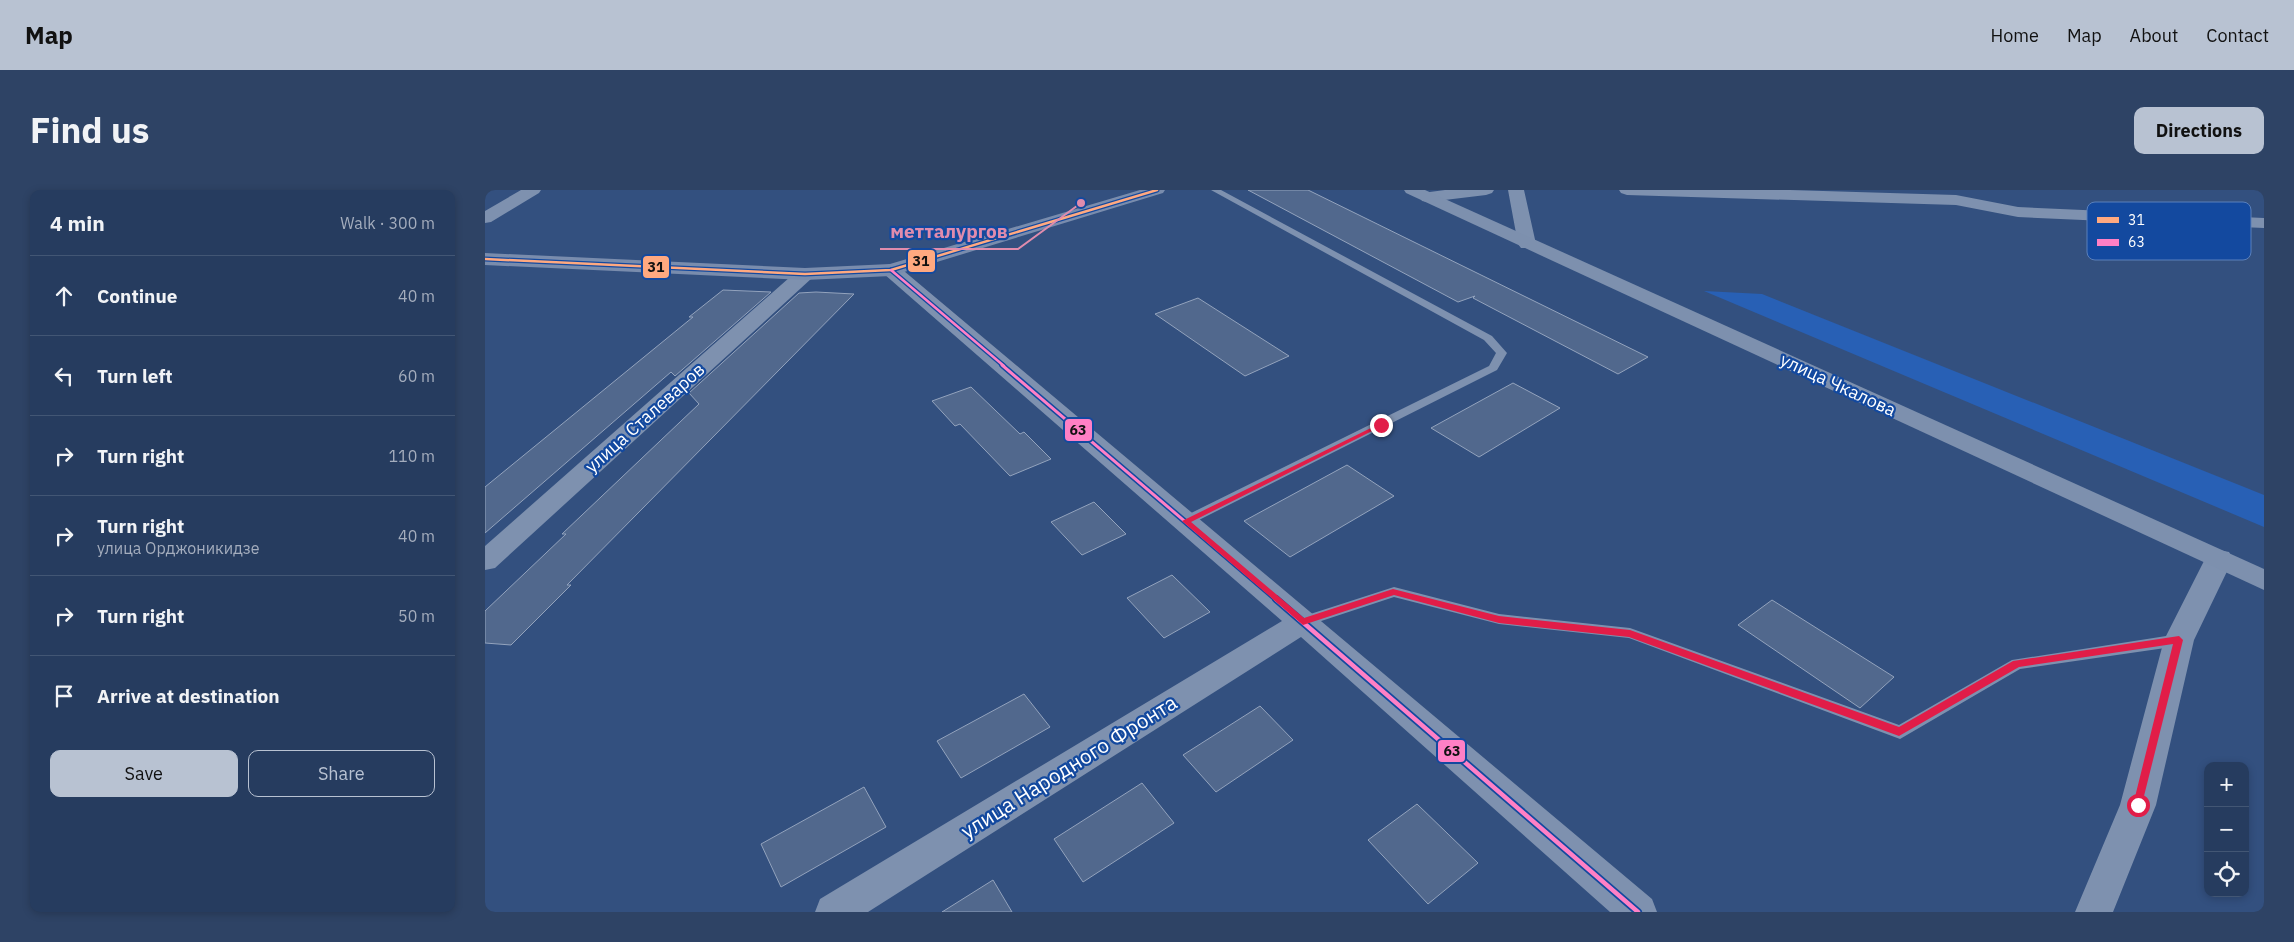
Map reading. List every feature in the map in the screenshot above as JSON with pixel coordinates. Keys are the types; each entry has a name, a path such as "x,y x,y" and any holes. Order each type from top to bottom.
{"main road":[{"path":"485,259 805,274 891,270 1157,190"},
{"name":"улица Чкалова","path":"1420,194 2264,580"}],"street":[{"path":"485,218 533,190"},
{"path":"1420,194 1486,190"},
{"path":"1515,190 1527,244"},
{"path":"1627,190 1951,195 2018,212 2087,215"},
{"path":"2251,222 2264,223"},
{"path":"891,270 1186,521 1638,912"},
{"name":"улица Сталеваров","path":"485,561 805,274"},
{"path":"2094,912 2138,805 2179,640 2219,559"},
{"name":"улица Народного Фронта","path":"834,912 1303,622"}],"lane":[{"path":"1186,521 1493,368 1502,353 1488,338 1215,190"},
{"path":"1303,622 1393,592 1499,619 1630,633 1899,732 2017,664 2179,640"}],"shaded area":[{"path":"1704,291 1762,294 2264,495 2264,527"}],"building":[{"path":"1248,190 1308,190 1648,357 1618,374 1473,298 1475,296 1458,302"},
{"path":"723,290 771,292 675,376 671,372 485,533 485,487 693,317 689,317"},
{"path":"799,293 854,294 567,585 571,585 511,645 485,643 485,611 566,534 562,534 699,404 689,393"},
{"path":"1198,298 1289,356 1245,376 1155,314"},
{"path":"1513,383 1560,408 1479,457 1431,428"},
{"path":"971,387 1020,434 1024,432 1051,459 1010,476 960,424 955,426 932,401"},
{"path":"1347,465 1394,496 1290,557 1244,521"},
{"path":"1094,502 1126,534 1082,555 1051,522"},
{"path":"1172,575 1210,612 1164,638 1127,598"},
{"path":"1772,600 1894,677 1860,708 1738,625"},
{"path":"1024,694 1050,727 961,778 937,741"},
{"path":"1260,706 1293,740 1216,792 1183,755"},
{"path":"1142,783 1174,823 1083,882 1054,839"},
{"path":"864,787 886,827 781,887 761,844"},
{"path":"1417,804 1478,863 1428,904 1368,840"},
{"path":"993,880 1012,912 942,912"}],"transit line":[{"name":"31","path":"485,259 805,274 891,270 1157,190"},
{"name":"63","path":"891,270 1303,622 1638,912"}],"place":[{"name":"метталургов","path":"1081,203"}],"route":[{"path":"1381,425 1186,521 1303,622 1393,592 1499,619 1630,633 1899,732 2017,664 2179,640 2138,805"}]}
